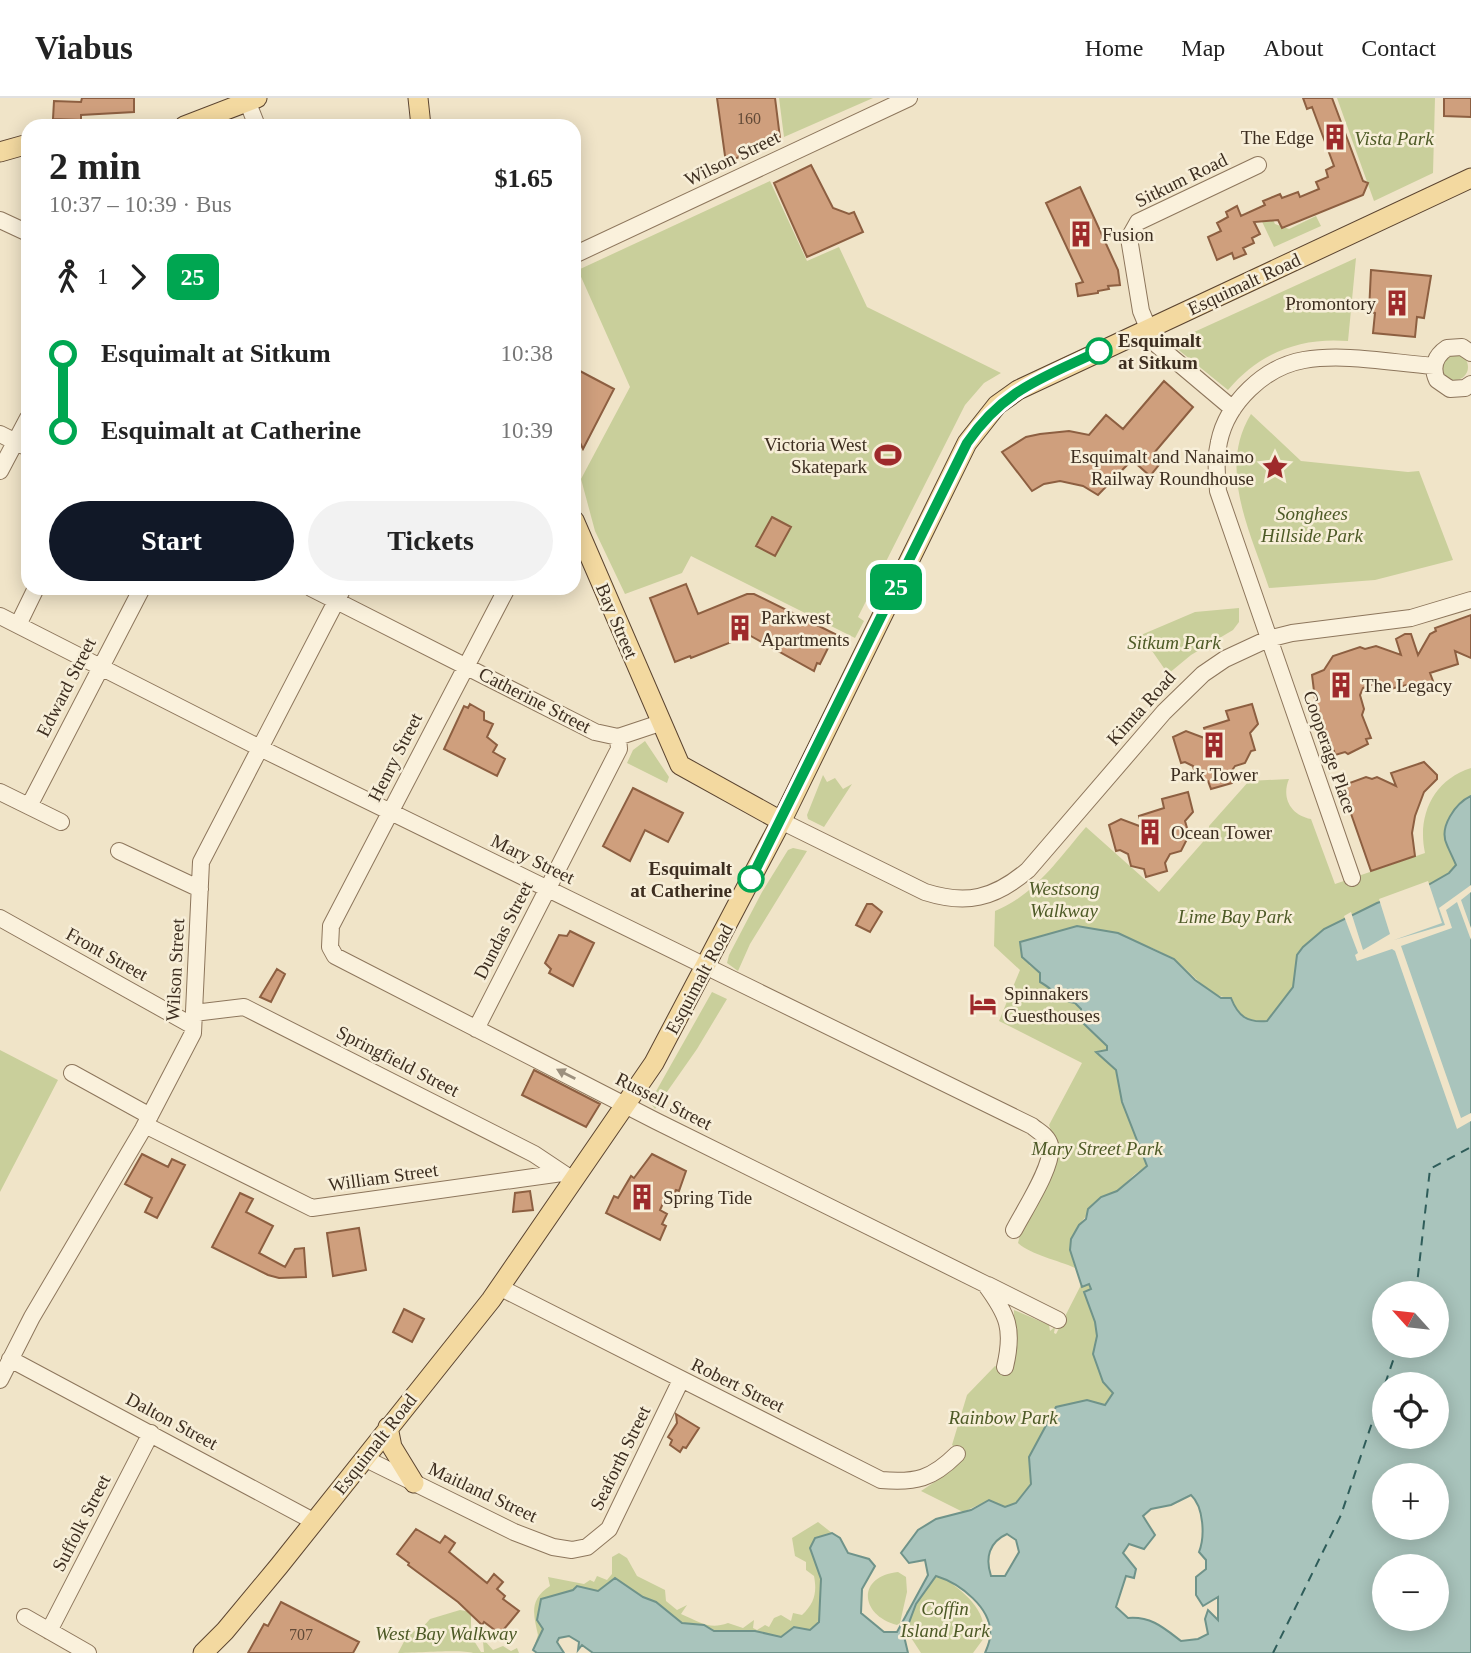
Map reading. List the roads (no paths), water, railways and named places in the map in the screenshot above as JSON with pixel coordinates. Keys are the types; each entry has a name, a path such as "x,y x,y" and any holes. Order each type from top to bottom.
{"main road":[{"path":"418,98 420,119"},
{"path":"201,119 250,99"},
{"path":"0,152 21,146"},
{"name":"Esquimalt Road","path":"203,1653 225,1631 315,1522 501,1287 568,1177 626,1105 654,1063 781,821 961,454 981,422 997,405 1018,390 1471,178"},
{"name":"Bay Street","path":"581,537 660,723"},
{"path":"660,723 680,765 781,821"},
{"path":"388,1427 392,1447 414,1483"}],"street":[{"name":"Wilson Street","path":"581,252 909,98"},
{"path":"250,99 255,119"},
{"name":"Sitkum Road","path":"1233,409 1157,345 1141,311 1129,239 1138,222 1258,165"},
{"path":"0,220 21,230"},
{"path":"1471,352 1462,347 1447,348 1436,358 1434,366 1437,380 1450,389 1457,390 1471,384"},
{"name":"Cooperage Place","path":"1352,878 1218,491 1216,463 1219,440 1233,409 1258,381 1301,360 1326,358 1434,366"},
{"path":"0,434 21,444"},
{"path":"0,471 21,446"},
{"path":"18,625 33,595"},
{"name":"Edward Street","path":"29,806 138,595"},
{"name":"Wilson Street","path":"0,1380 147,1121 193,1033 201,862 339,595"},
{"name":"Catherine Street","path":"342,595 595,732 618,737"},
{"name":"Henry Street","path":"330,947 328,937 331,926 502,595"},
{"name":"Kimta Road","path":"781,821 925,892 946,899 988,895 1022,875 1184,690 1225,659 1268,639 1292,633 1411,618 1471,600"},
{"name":"Mary Street","path":"0,616 260,748 1032,1126 1048,1138 1051,1148 1048,1164 1014,1230"},
{"path":"618,737 660,723"},
{"name":"Dundas Street","path":"476,1028 619,749 618,737"},
{"path":"0,792 61,822"},
{"path":"119,851 200,889"},
{"name":"Front Street","path":"0,918 194,1020"},
{"name":"Russell Street","path":"330,947 343,963 1058,1320"},
{"name":"Springfield Street","path":"194,1020 244,1007 534,1154 568,1177"},
{"name":"William Street","path":"72,1073 147,1121 312,1208 568,1177"},
{"name":"Russell Street","path":"985,1284 1004,1308 1009,1325 1010,1345 1004,1367"},
{"name":"Robert Street","path":"501,1287 881,1480 913,1482 943,1468 957,1454"},
{"name":"Dalton Street","path":"10,1360 315,1522"},
{"name":"Seaforth Street","path":"587,1547 609,1529 681,1380"},
{"name":"Suffolk Street","path":"49,1631 151,1433"},
{"name":"Maitland Street","path":"364,1458 514,1532 553,1547 587,1547"},
{"path":"25,1617 88,1653"}],"water":[{"path":"1471,796 1471,1653 985,1653 990,1638 986,1616 973,1598 955,1584 936,1576 916,1604 904,1636 908,1653 593,1653 582,1645 578,1650 579,1642 569,1636 559,1638 557,1642 564,1653 537,1653 533,1650 543,1629 537,1620 541,1599 573,1590 577,1586 598,1591 615,1578 643,1597 656,1602 682,1623 704,1625 714,1631 755,1631 781,1637 794,1627 810,1630 819,1622 821,1579 810,1548 815,1538 832,1533 840,1538 848,1553 869,1559 875,1566 862,1589 861,1613 884,1632 897,1632 928,1575 925,1560 909,1563 901,1553 918,1530 936,1519 971,1510 989,1500 1005,1507 1016,1503 1031,1484 1029,1457 1056,1407 1087,1400 1105,1405 1113,1393 1103,1382 1093,1354 1097,1336 1095,1322 1084,1292 1091,1289 1089,1284 1082,1287 1070,1250 1071,1239 1086,1219 1088,1209 1101,1197 1117,1191 1147,1166 1122,1102 1116,1070 1096,1052 1107,1050 1107,1046 1083,1023 1081,1009 1075,1003 1040,982 1040,973 1022,957 1020,942 1077,926 1118,933 1174,959 1195,980 1221,998 1231,998 1244,1017 1254,1021 1267,1021 1293,987 1297,955 1324,929 1377,903 1421,889 1449,873 1456,865 1447,845 1445,831 1450,816","holes":["1191,1495 1199,1507 1203,1531 1199,1552 1206,1560 1206,1569 1196,1577 1196,1595 1203,1606 1218,1597 1218,1620 1208,1610 1205,1619 1208,1634 1198,1639 1181,1641 1150,1621 1128,1618 1116,1607 1126,1576 1134,1578 1136,1569 1123,1553 1129,1544 1144,1549 1155,1535 1143,1516 1151,1509 1171,1505","1007,1534 1016,1540 1019,1552 1005,1576 991,1576 988,1563 990,1551 996,1541"]}],"place":[{"name":"The Edge","path":"1335,137"},
{"name":"Fusion","path":"1081,234"},
{"name":"Promontory","path":"1397,303"},
{"name":"Esquimalt at Sitkum","path":"1099,351"},
{"name":"Victoria West Skatepark","path":"888,455"},
{"name":"Esquimalt and Nanaimo Railway Roundhouse","path":"1275,467"},
{"name":"Parkwest Apartments","path":"740,628"},
{"name":"The Legacy","path":"1341,685"},
{"name":"Park Tower","path":"1214,745"},
{"name":"Ocean Tower","path":"1150,832"},
{"name":"Esquimalt at Catherine","path":"751,879"},
{"name":"Spinnakers Guesthouses","path":"983,1004"},
{"name":"Spring Tide","path":"642,1197"}],"park label":[{"name":"Vista Park","path":"1394,138"},
{"name":"Songhees Hillside Park","path":"1312,524"},
{"name":"Sitkum Park","path":"1174,642"},
{"name":"Westsong Walkway","path":"1064,899"},
{"name":"Lime Bay Park","path":"1235,916"},
{"name":"Mary Street Park","path":"1097,1148"},
{"name":"Rainbow Park","path":"1003,1417"},
{"name":"Coffin Island Park","path":"945,1619"},
{"name":"West Bay Walkway","path":"446,1633"}]}
